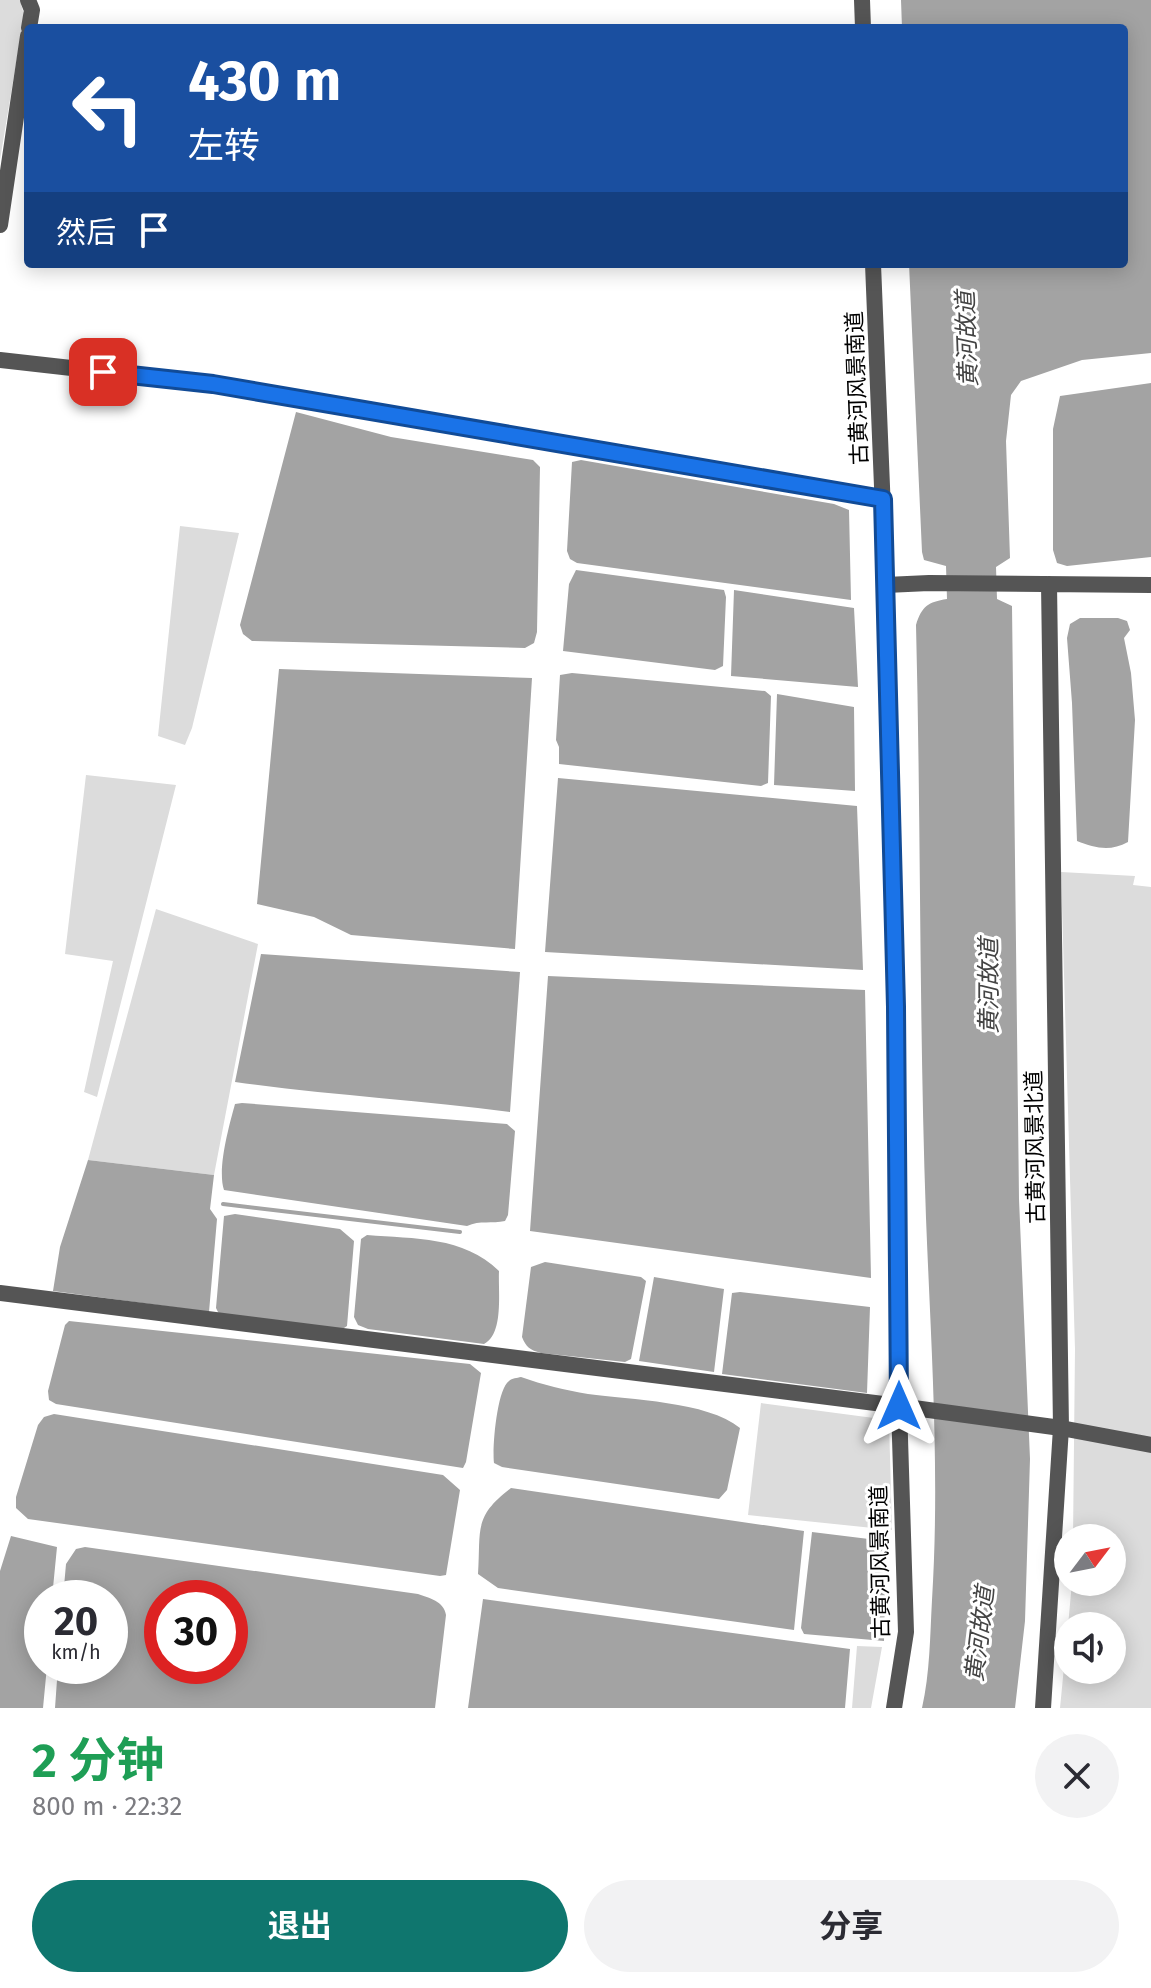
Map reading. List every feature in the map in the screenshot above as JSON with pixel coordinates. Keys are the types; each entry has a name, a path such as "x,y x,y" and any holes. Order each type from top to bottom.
{"street":[{"path":"28,0 32,10 30,24"},
{"path":"862,0 863,24"},
{"path":"0,225 24,63"},
{"name":"古黄河风景南道","path":"873,268 886,585 907,1407 906,1632 894,1708"},
{"path":"0,360 213,384 883,499"},
{"name":"古黄河风景北道","path":"1042,584 1061,1428 1043,1708"},
{"path":"886,585 1151,585"},
{"path":"0,1293 907,1407 1061,1428 1151,1445"}],"shaded area":[{"path":"0,0 20,0 24,15 0,160"},
{"path":"180,526 239,533 192,728 185,745 158,736"},
{"path":"86,775 176,785 97,1097 84,1092 113,961 65,954"},
{"path":"1061,872 1135,876 1133,885 1151,887 1151,1708 1060,1708 1062,1684 1126,1684 1126,1612 1069,1612 1071,1596 1126,1596 1126,1524 1073,1524 1075,1349"},
{"path":"156,909 258,944 214,1175 88,1160"},
{"path":"761,1403 889,1420 892,1530 748,1515"},
{"path":"857,1646 882,1647 871,1708 852,1708"}],"water":[{"name":"黄河故道","path":"901,0 1151,0 1151,353 1082,360 1021,381 1011,395 1006,441 1010,558 996,567 997,599 1012,606 1019,1199 1030,1459 1025,1621 1015,1708 922,1708 930,1641 935,1457 924,1144 916,625 927,606 947,599 946,566 924,560 922,552 909,268 1128,268 1128,24 902,24"},
{"path":"1151,383 1151,557 1067,566 1057,563 1053,550 1053,429 1060,396"},
{"path":"296,412 391,437 533,460 540,467 537,632 534,643 525,648 252,641 243,634 240,625"},
{"path":"581,460 834,504 849,510 851,600 577,563 570,559 567,551 572,462"},
{"path":"576,570 724,590 723,666 715,670 563,651 569,584"},
{"path":"734,590 854,608 858,687 731,676"},
{"path":"1080,618 1118,618 1127,621 1130,630 1124,638 1135,720 1128,842 1109,848 1077,841 1067,638 1070,624"},
{"path":"279,669 532,678 515,949 351,935 314,917 257,904"},
{"path":"572,673 765,691 771,696 768,783 761,786 559,764 556,740 560,675"},
{"path":"777,694 854,707 855,791 774,785"},
{"path":"558,778 857,806 863,970 545,952"},
{"path":"261,954 520,972 510,1112 235,1082"},
{"path":"548,976 865,990 871,1278 530,1231"},
{"path":"235,1104 507,1124 515,1131 508,1215 505,1221 467,1226 224,1190 222,1171 227,1135"},
{"path":"88,1160 214,1175 210,1209 217,1219 209,1312 53,1291 60,1247"},
{"path":"235,1214 340,1229 354,1241 347,1326 341,1330 219,1314 216,1308 224,1216"},
{"path":"367,1235 454,1245 470,1251 499,1271 499,1312 490,1339 484,1344 368,1329 358,1325 354,1317 361,1239"},
{"path":"545,1262 641,1277 646,1281 631,1359 625,1362 541,1353 527,1346 522,1337 531,1267"},
{"path":"654,1277 724,1289 714,1372 639,1361"},
{"path":"732,1293 870,1307 867,1393 722,1374"},
{"path":"69,1321 470,1364 481,1373 466,1462 463,1468 56,1404 49,1400 48,1391 65,1325"},
{"path":"521,1377 588,1394 688,1407 726,1419 740,1428 727,1490 719,1499 502,1467 494,1463 501,1395 509,1381"},
{"path":"54,1414 443,1475 460,1490 446,1575 28,1519 16,1508 16,1497 38,1425 44,1417"},
{"path":"511,1488 804,1531 794,1630 498,1588 478,1574 481,1525 490,1507"},
{"path":"812,1532 877,1540 886,1551 884,1641 804,1634 801,1628"},
{"path":"11,1536 57,1547 54,1580 24,1580 24,1684 45,1684 43,1708 0,1708 0,1571"},
{"path":"85,1547 418,1594 431,1599 442,1606 446,1615 435,1708 55,1708 57,1684 128,1684 128,1580 65,1580 66,1564 76,1549"},
{"path":"483,1599 850,1649 845,1708 468,1708"}],"waterway":[{"path":"223,1204 460,1232"}],"route":[{"path":"103,372 213,384 883,499 896,1007 899,1406"}]}
